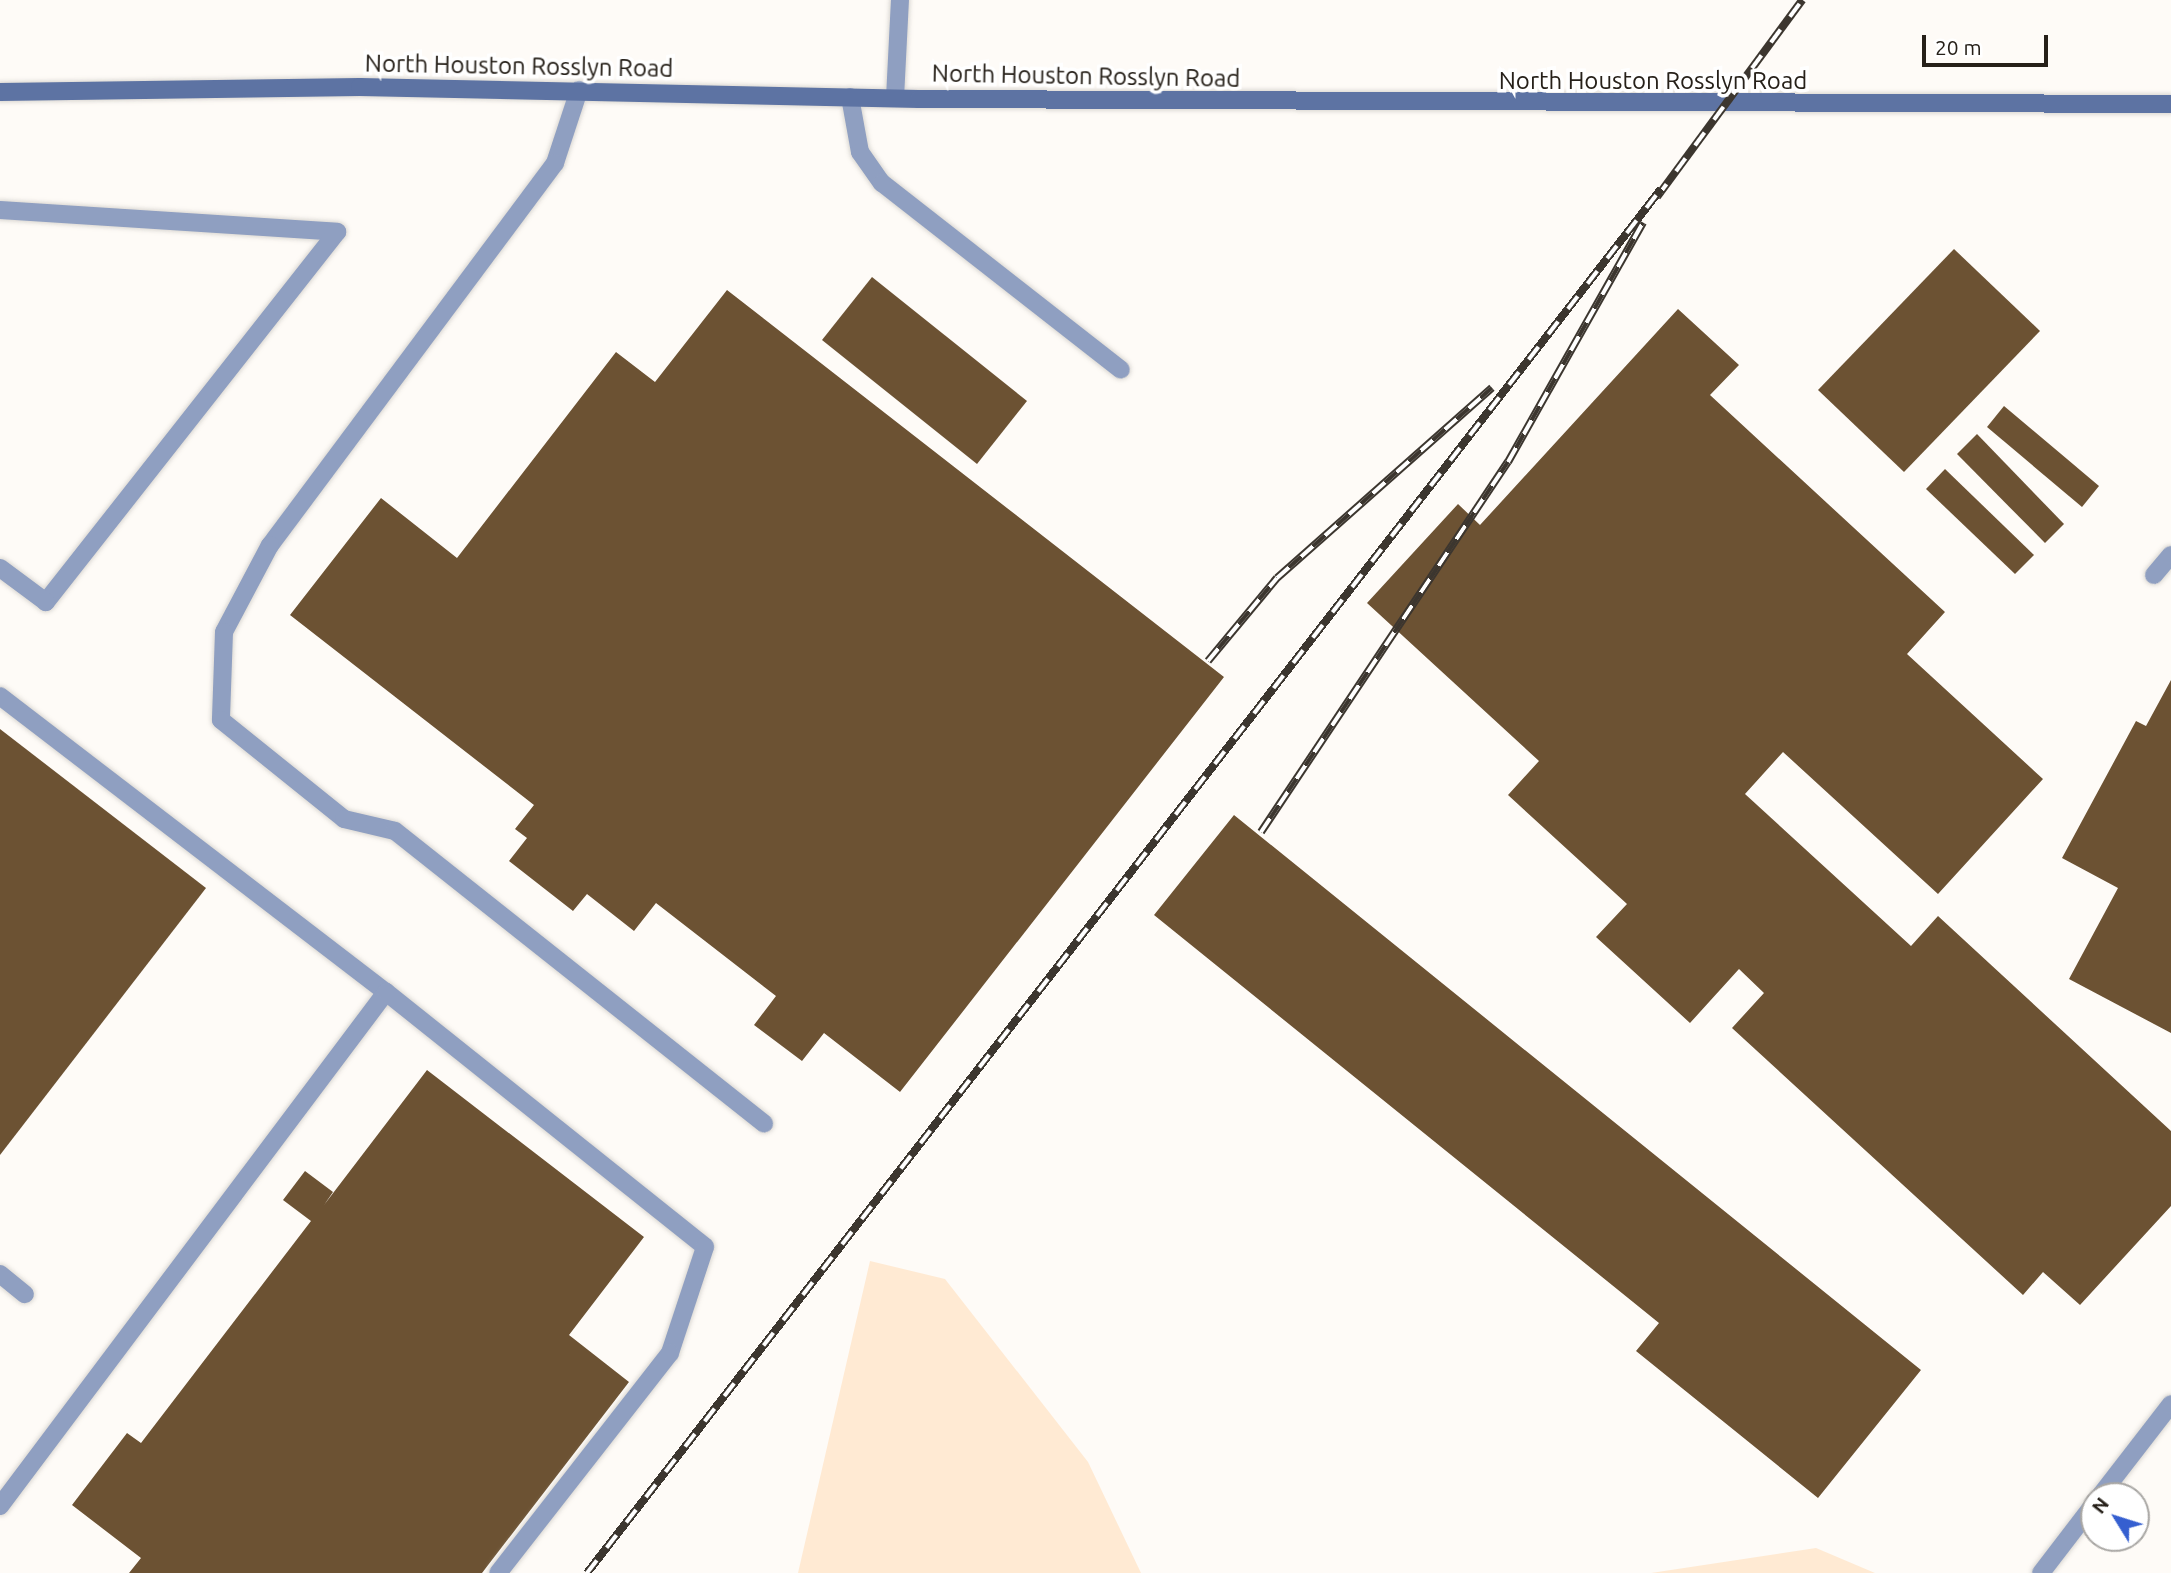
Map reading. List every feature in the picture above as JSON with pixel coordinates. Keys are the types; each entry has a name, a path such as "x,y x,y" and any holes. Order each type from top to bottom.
{"street":[{"path":"895,98 900,0"},
{"path":"579,90 555,163 270,545 224,632 221,720 344,819 395,831 764,1123"},
{"name":"North Houston Rosslyn Road","path":"0,92 579,90 895,98 2171,104"},
{"path":"850,97 860,152 882,183 1121,370"},
{"path":"0,211 337,232 46,601 0,568"},
{"path":"2154,575 2171,555"},
{"path":"0,696 386,992 705,1247 670,1353 498,1573"},
{"path":"0,1506 386,992"},
{"path":"0,1274 25,1294"},
{"path":"2111,1482 2171,1404"},
{"path":"2041,1573 2080,1522"}],"shaded area":[{"path":"870,1261 945,1279 1088,1462 1141,1573 798,1573"},
{"path":"1816,1548 1875,1573 1651,1573"}],"building":[{"path":"1954,249 2040,331 1904,472 1818,390"},
{"path":"872,277 1027,401 977,464 822,340"},
{"path":"727,290 1224,677 900,1092 824,1033 802,1061 754,1025 776,996 656,903 634,931 587,894 573,911 509,861 527,838 515,829 534,805 290,615 381,498 457,558 616,352 655,382"},
{"path":"1678,309 1739,365 1710,395 1945,612 1907,654 2043,779 1938,894 1783,752 1745,794 1911,946 1938,916 2171,1131 2171,1206 2080,1305 2043,1272 2023,1295 1732,1028 1764,993 1739,969 1690,1023 1596,937 1627,904 1508,795 1539,761 1367,603 1458,504 1480,525"},
{"path":"2004,406 2099,486 2082,507 1987,427"},
{"path":"1977,434 2064,524 2045,543 1957,454"},
{"path":"1945,469 2034,555 2015,574 1926,489"},
{"path":"2171,680 2171,1033 2069,979 2118,888 2062,858 2136,721 2146,726"},
{"path":"0,729 206,888 0,1155"},
{"path":"1234,815 1921,1370 1818,1498 1636,1351 1659,1323 1154,915"},
{"path":"427,1070 644,1237 569,1335 629,1382 482,1573 129,1573 141,1558 72,1505 127,1433 141,1443 311,1221 283,1200 305,1171 333,1192 324,1205"}],"railway":[{"path":"1657,197 1802,0"},
{"path":"587,1573 1661,189"},
{"path":"1261,832 1508,462 1643,222"},
{"path":"1208,661 1277,578 1492,388"}]}
